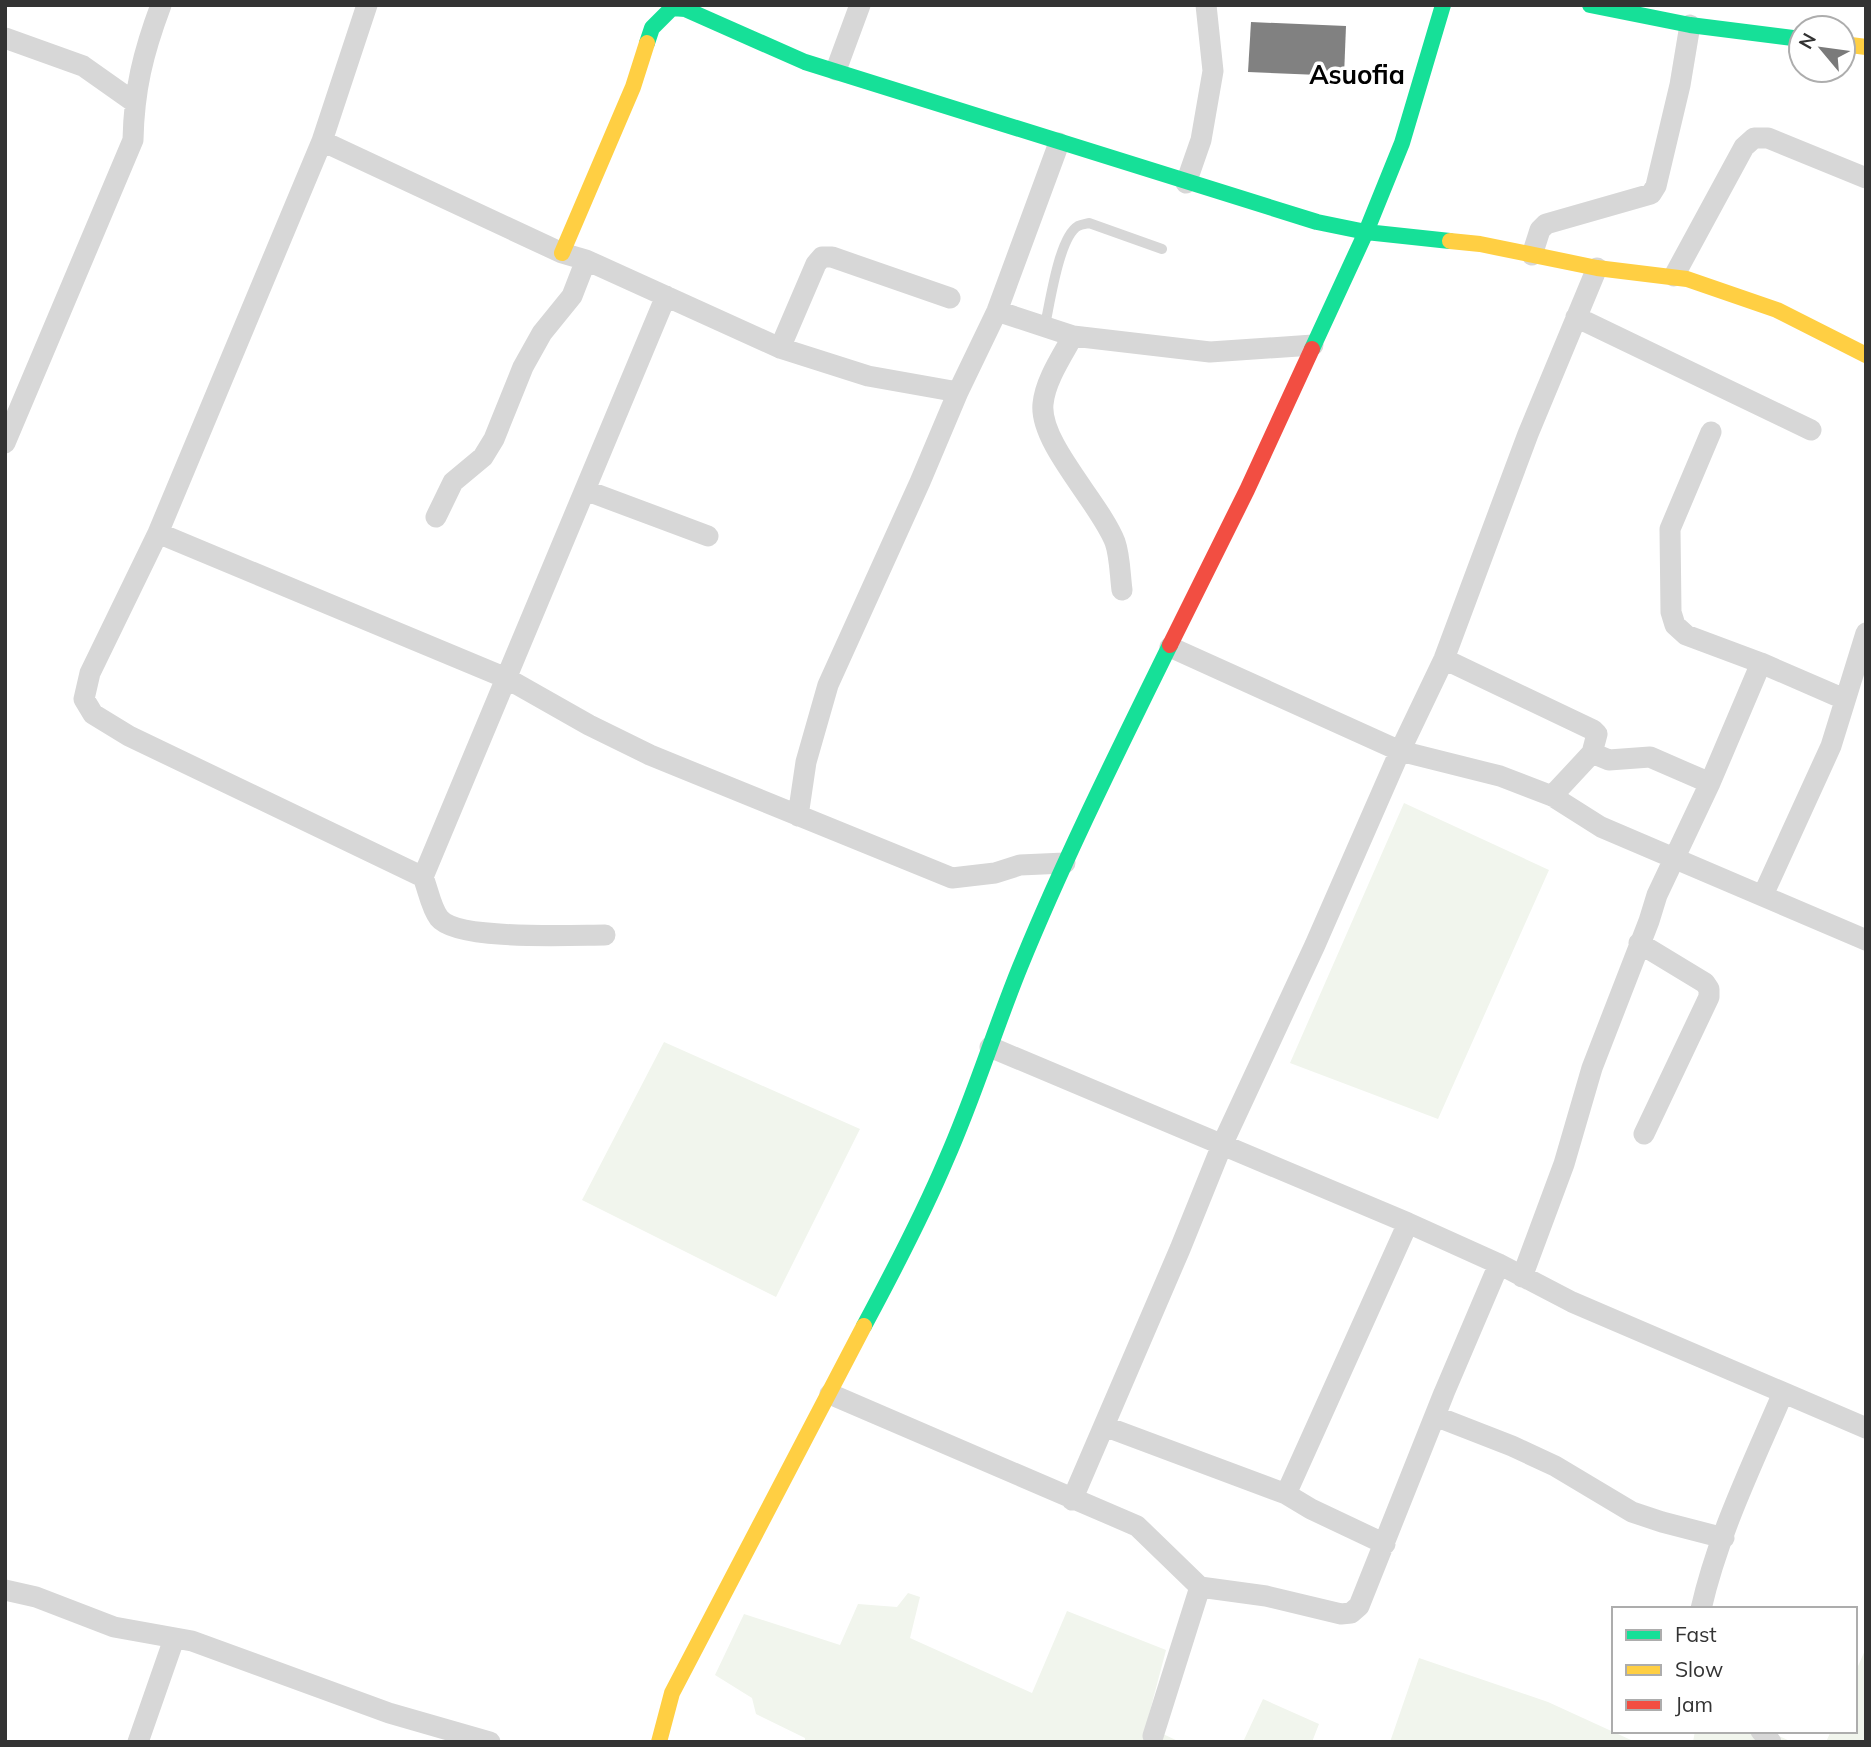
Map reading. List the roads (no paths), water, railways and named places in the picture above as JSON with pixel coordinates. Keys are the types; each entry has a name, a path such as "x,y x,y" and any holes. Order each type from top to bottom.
{"street":[{"path":"5,443 133,140 134,102 144,52 161,5"},
{"path":"367,5 322,141 158,533 90,673 83,699 93,714 129,736 423,877 439,918 452,928 481,934 605,935"},
{"path":"836,70 860,5"},
{"path":"1186,183 1201,140 1213,71 1206,5"},
{"path":"660,1742 672,1693 912,1235 947,1159 1019,969 1065,863 1247,490 1366,232 1402,143 1443,5"},
{"path":"1590,5 1690,25 1787,37"},
{"path":"562,253 633,87 652,28 672,8 685,9 805,62 1317,222 1366,232 1480,244 1597,268 1674,276 1777,310 1866,355"},
{"path":"1532,254 1540,230 1546,224 1651,194 1656,186 1680,85 1690,25"},
{"path":"5,38 83,66 134,102"},
{"path":"1674,276 1744,147 1754,138 1768,138 1866,178"},
{"path":"322,141 562,253 586,260 780,348 877,378 958,393"},
{"path":"798,816 806,762 828,685 997,311 1059,143"},
{"path":"780,348 816,264 822,257 832,257 950,298"},
{"path":"436,517 453,482 483,457 494,439 523,367 542,332 572,296 586,260"},
{"path":"1072,1500 1222,1145 1444,659 1528,433 1597,268"},
{"path":"423,877 666,296"},
{"path":"997,311 1073,335 1210,352 1313,345"},
{"path":"1576,317 1811,430"},
{"path":"1073,335 1048,386 1042,405 1046,424 1062,458 1088,493 1116,543 1122,590"},
{"path":"1711,432 1670,528 1671,612 1675,625 1686,635 1761,663 1844,699"},
{"path":"585,490 708,536"},
{"path":"158,533 506,678 589,725 650,755 953,878 995,873 1020,865 1065,863"},
{"path":"1763,895 1831,746 1866,633"},
{"path":"1170,647 1400,751 1500,776 1552,796 1601,827 1866,940"},
{"path":"1444,659 1597,734 1592,754 1552,796"},
{"path":"1522,1277 1564,1164 1592,1068 1639,943 1673,856 1710,783 1761,663"},
{"path":"1592,754 1609,760 1650,757 1710,783"},
{"path":"1639,943 1705,983 1709,989 1709,997 1644,1134"},
{"path":"990,1046 1408,1223 1572,1302 1866,1428"},
{"path":"1286,1494 1408,1223"},
{"path":"830,1394 1137,1527 1200,1587 1266,1596 1341,1614 1351,1613 1359,1606 1499,1265"},
{"path":"1702,1607 1708,1579 1783,1393"},
{"path":"1435,1416 1555,1466 1632,1512 1724,1538"},
{"path":"1104,1426 1286,1494 1311,1510 1385,1544"},
{"path":"1153,1736 1200,1587"},
{"path":"5,1590 66,1607 91,1620 114,1627 205,1645 389,1713 491,1742"},
{"path":"138,1742 174,1639"}],"lane":[{"path":"1045,325 1060,260 1068,237 1077,226 1089,223 1162,249"}],"district":[{"name":"Asuofia","path":"1357,75"}]}
